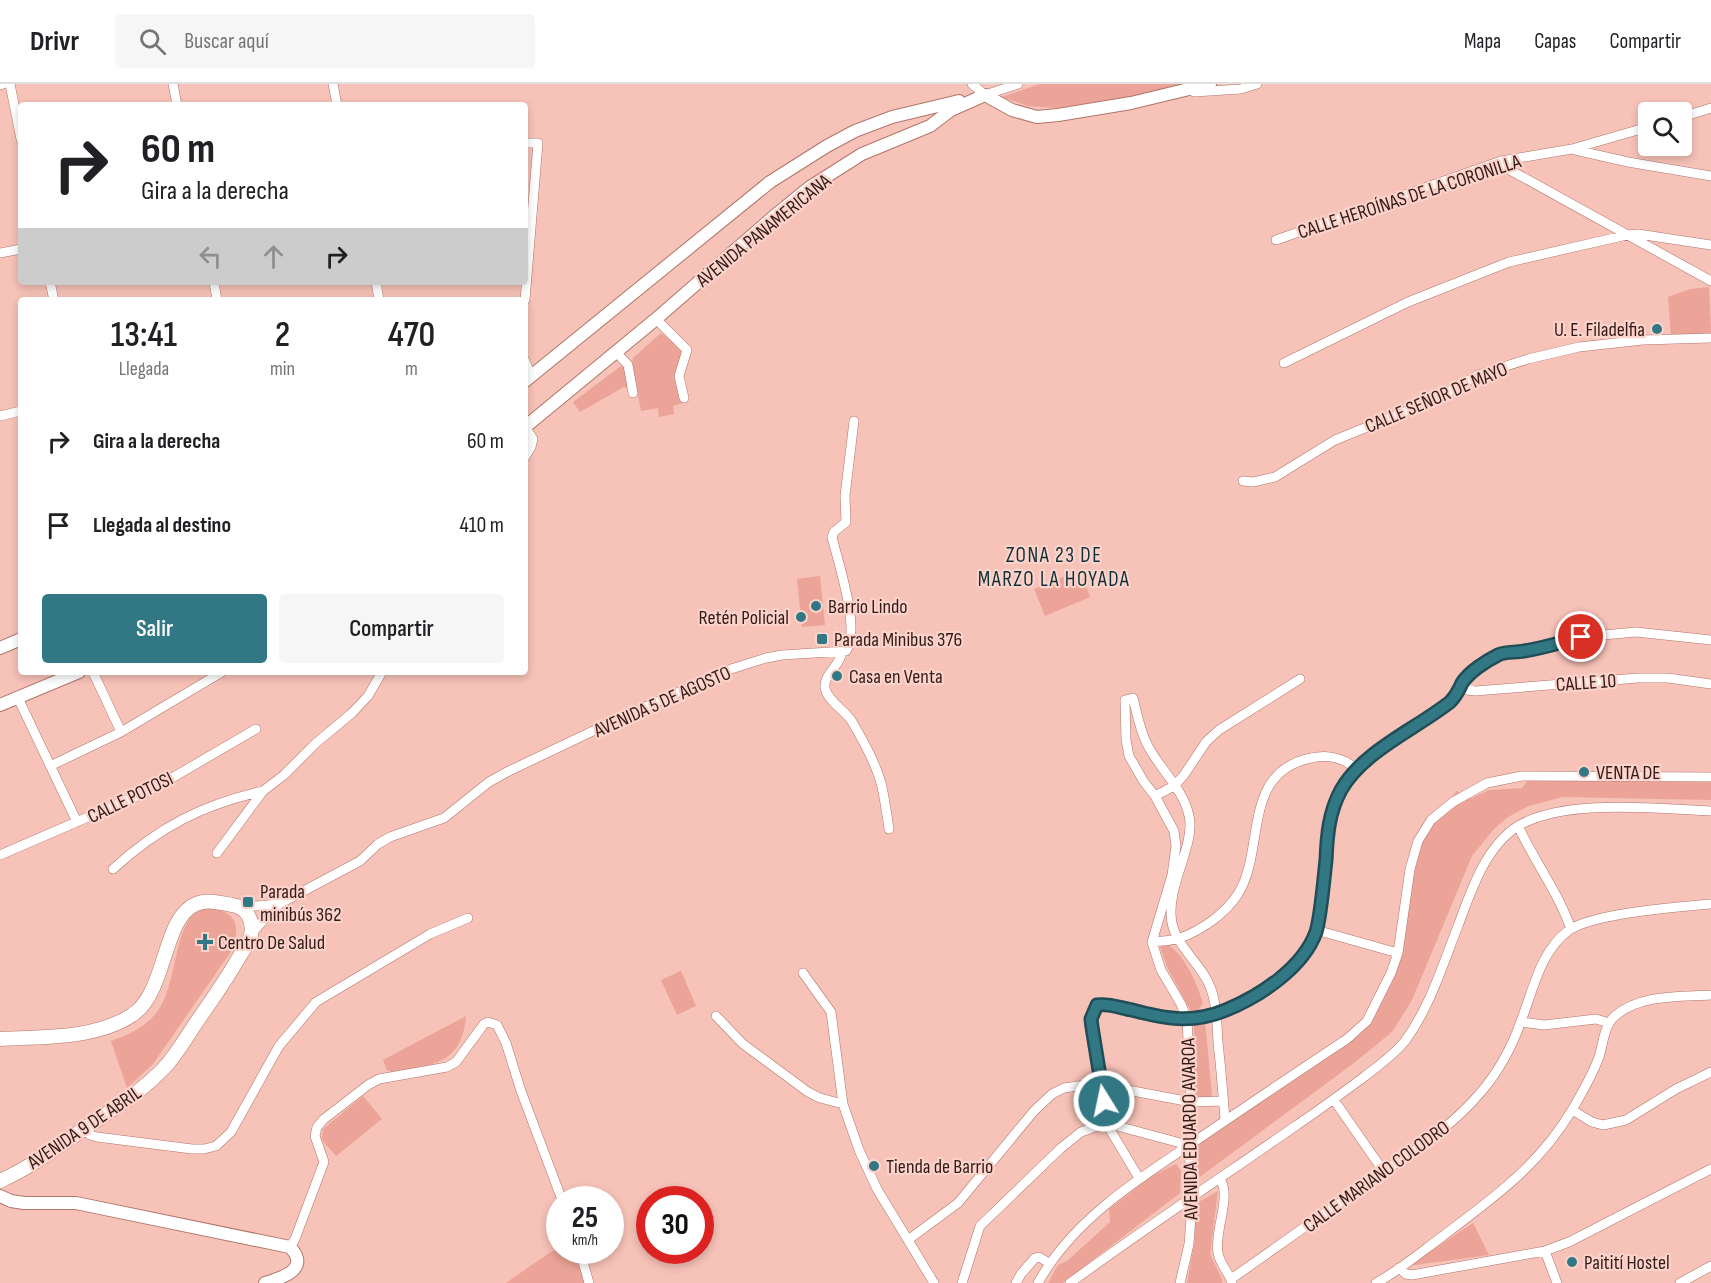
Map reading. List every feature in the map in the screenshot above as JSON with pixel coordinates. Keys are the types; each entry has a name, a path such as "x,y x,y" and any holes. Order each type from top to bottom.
{"main road":[{"path":"0,1039 90,1032 134,1014 148,999 175,928 184,914 195,904 209,901 239,906 251,921 250,935"},
{"name":"AVENIDA 9 DE ABRIL","path":"0,1181 29,1166 128,1101 166,1066 220,989 250,935"}],"street":[{"path":"10,84 18,124"},
{"path":"173,84 176,102"},
{"path":"333,84 336,102"},
{"path":"972,84 985,95 1012,110 1037,117 1131,103 1210,84"},
{"path":"985,95 1018,84"},
{"path":"1180,93 1241,89 1257,84"},
{"name":"AVENIDA PANAMERICANA","path":"528,425 810,187 862,154 930,126 951,110 985,95"},
{"name":"AVENIDA PANAMERICANA","path":"528,379 770,182 827,146 855,131 892,117 985,95"},
{"path":"1692,114 1711,108"},
{"name":"CALLE HEROÍNAS DE LA CORONILLA","path":"1276,240 1501,161 1572,149 1638,130"},
{"path":"528,143 538,143 528,264"},
{"path":"1572,149 1628,162 1711,176"},
{"path":"1501,161 1510,170 1711,281"},
{"path":"1284,363 1408,302 1509,262 1638,234 1711,245"},
{"path":"0,253 18,250"},
{"path":"656,319 687,350 679,376 684,398"},
{"name":"CALLE SEÑOR DE MAYO","path":"1243,481 1253,482 1275,477 1335,440 1434,400 1478,375 1528,358 1579,347 1613,343 1711,338"},
{"path":"616,352 628,365 633,393"},
{"path":"0,416 18,412"},
{"path":"854,421 845,496 846,522 834,532 832,537 852,631 850,644 846,651 842,652 841,660 828,676 824,687 826,693 850,719 873,764 882,786 889,829"},
{"path":"528,432 533,439 528,452"},
{"path":"1139,1178 1106,1123 1091,1019 1097,1005 1111,1005 1173,1020 1216,1014 1246,1001 1279,978 1301,956 1316,930 1326,861 1326,837 1330,817 1342,788 1357,770 1387,745 1451,700 1470,674 1500,654 1533,650 1581,637 1636,632 1711,640"},
{"path":"0,648 18,640"},
{"name":"AVENIDA 5 DE AGOSTO","path":"250,935 281,903 360,861 378,844 390,837 444,818 489,782 509,771 731,669 766,658 842,652"},
{"path":"0,705 72,675"},
{"path":"94,675 122,732"},
{"path":"50,766 122,732 217,675"},
{"path":"217,853 263,791 284,775 316,743 352,713 368,696 380,675"},
{"name":"CALLE 10","path":"1460,689 1467,691 1638,678 1668,678 1711,684"},
{"path":"1155,796 1174,786 1206,742 1219,730 1300,679"},
{"path":"18,698 77,822"},
{"name":"AVENIDA EDUARDO AVAROA","path":"1179,1283 1189,1244 1191,1216 1188,1145 1191,1102 1187,1018 1161,970 1152,942 1172,876 1176,846 1174,831 1129,756 1126,740 1125,700 1133,698 1148,747 1174,786 1189,815 1190,826 1174,886 1172,925 1203,972 1211,989 1216,1014 1225,1120"},
{"name":"CALLE POTOSI","path":"0,855 153,789 256,729"},
{"path":"1152,942 1179,938 1216,919 1237,896 1249,865 1258,813 1268,787 1285,767 1314,757 1340,759 1348,762 1357,770"},
{"path":"1038,1283 1049,1263 1093,1216 1139,1178 1358,1031 1375,1009 1398,953 1410,869 1418,841 1431,820 1472,790 1493,781 1522,776 1711,777"},
{"path":"113,869 132,852 175,822 222,801 263,791"},
{"path":"1070,1283 1189,1198 1334,1100 1382,1063 1404,1042 1426,1004 1482,868 1497,846 1518,826 1550,814 1605,808 1711,810"},
{"path":"1518,826 1552,886 1571,929 1624,914 1711,904"},
{"name":"AVENIDA 5 DE AGOSTO","path":"239,906 265,906 281,903"},
{"path":"84,1129 90,1135 97,1137 167,1147 198,1149 216,1146 231,1131 279,1046 316,1002 430,934 468,918"},
{"name":"CALLE MARIANO COLODRO","path":"1231,1281 1432,1139 1479,1095 1496,1074 1521,1022 1544,962 1561,937 1571,929"},
{"path":"1316,930 1398,953"},
{"path":"804,973 831,1012 843,1104 859,1150 877,1190 934,1283"},
{"path":"1376,1283 1522,1174 1541,1155 1572,1110 1591,1077 1609,1023 1621,1012 1642,1002 1711,995"},
{"path":"716,1016 743,1044 808,1092 843,1104"},
{"path":"1521,1022 1544,1025 1596,1019 1609,1023"},
{"path":"290,1247 324,1162 315,1136 317,1127 324,1119 368,1085 379,1080 447,1067 456,1062 484,1024 488,1022 497,1025 506,1043 521,1091 557,1186"},
{"path":"1572,1110 1592,1122 1603,1125 1626,1120 1676,1089 1711,1072"},
{"path":"908,1240 958,1203 1016,1131 1052,1094 1074,1085 1101,1085 1191,1102 1223,1101"},
{"path":"1334,1100 1384,1172"},
{"path":"962,1283 980,1226 1061,1148 1081,1132 1106,1123 1188,1145"},
{"path":"1399,1268 1406,1274 1412,1275 1545,1251 1569,1242 1711,1169"},
{"name":"AVENIDA EDUARDO AVAROA","path":"1220,1179 1225,1191 1218,1226 1218,1255 1231,1281"},
{"path":"0,1196 24,1203 76,1203 290,1247 297,1256 293,1271 283,1278 265,1283"},
{"path":"1545,1251 1557,1283"},
{"path":"1016,1283 1035,1258 1049,1263"},
{"path":"584,1264 589,1283"},
{"path":"1680,1283 1711,1266"}],"shaded area":[{"path":"1040,84 1188,84 1159,92 1057,108 1028,106 1002,97"},
{"path":"1709,287 1711,333 1671,337 1668,297 1690,289"},
{"path":"661,333 682,349 677,376 683,403 673,406 674,414 659,417 658,408 641,411 632,363 633,358"},
{"path":"621,366 625,368 629,389 624,387 580,412 573,402"},
{"path":"1080,570 1090,597 1045,616 1034,589"},
{"path":"820,576 825,625 802,627 797,579"},
{"path":"1530,777 1711,780 1711,800 1562,797 1529,806 1508,817 1494,829 1472,856 1412,1000 1392,1032 1354,1063 1197,1179 1192,1150 1369,1014 1385,981 1401,937 1424,827 1457,791 1472,798 1489,790 1522,788"},
{"path":"212,908 228,914 235,924 235,937 230,953 153,1064 127,1088 111,1041 136,1030 157,1012 168,988 188,922 195,913"},
{"path":"1168,944 1185,963 1197,986 1203,1003 1197,1012 1192,1012 1189,1008 1168,969 1160,947"},
{"path":"681,971 696,1006 677,1015 661,980"},
{"path":"466,1016 458,1044 443,1060 392,1072 387,1070 383,1060"},
{"path":"1196,1020 1205,1021 1212,1095 1209,1098 1196,1097 1194,1090 1194,1024"},
{"path":"363,1096 382,1119 336,1156 322,1140 323,1129"},
{"path":"1176,1164 1181,1171 1180,1193 1063,1283 1048,1283 1058,1265 1067,1261 1110,1222 1109,1209 1152,1176"},
{"path":"1218,1191 1210,1254 1222,1283 1187,1283 1195,1239 1195,1204"},
{"path":"1473,1223 1489,1255 1408,1266"},
{"path":"546,1255 546,1264 580,1264 586,1283 506,1283"}],"place":[{"name":"U. E. Filadelfia","path":"1657,329"},
{"name":"Barrio Lindo","path":"816,606"},
{"name":"Retén Policial","path":"801,617"},
{"name":"Parada Minibus 376","path":"822,639"},
{"name":"Casa en Venta","path":"837,676"},
{"name":"VENTA DE","path":"1584,772"},
{"name":"Parada minibús 362","path":"248,902"},
{"name":"Centro De Salud","path":"205,942"},
{"name":"Tienda de Barrio","path":"874,1166"},
{"name":"Paitití Hostel","path":"1572,1262"}],"district":[{"name":"ZONA 23 DE MARZO LA HOYADA","path":"1054,567"}],"route":[{"path":"1104,1101 1091,1019 1097,1005 1111,1005 1173,1020 1216,1014 1246,1001 1265,989 1301,956 1316,930 1330,817 1342,788 1357,770 1387,745 1451,700 1470,674 1489,660 1500,654 1521,652 1581,637"}]}
